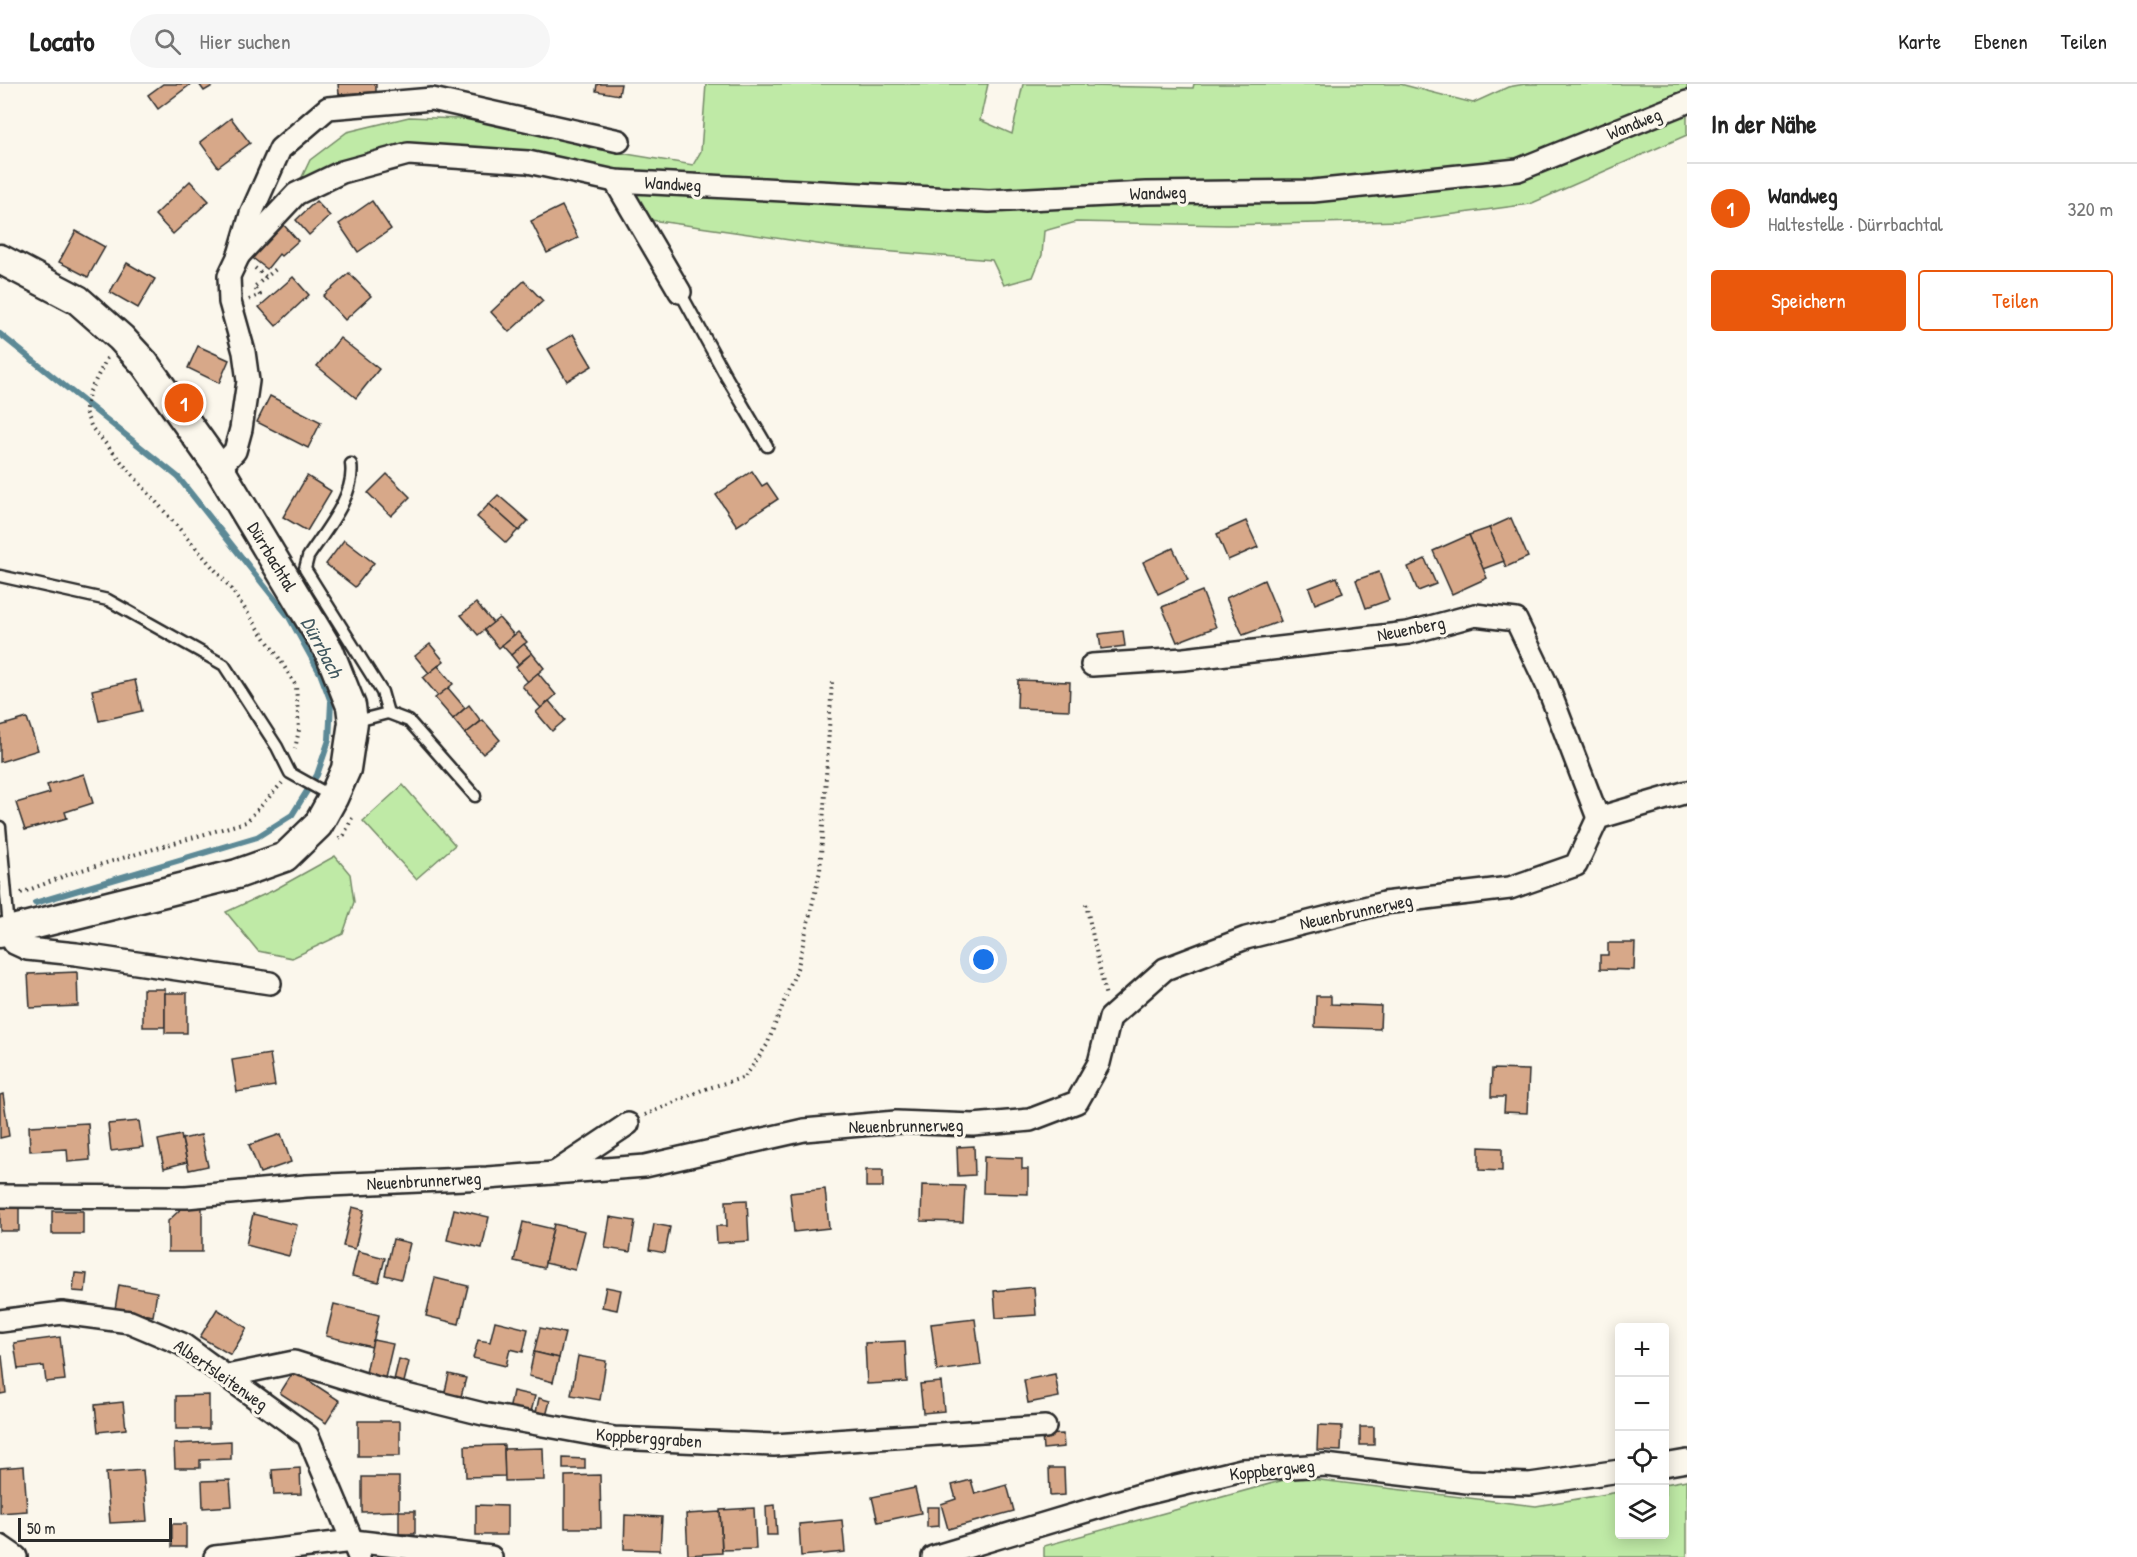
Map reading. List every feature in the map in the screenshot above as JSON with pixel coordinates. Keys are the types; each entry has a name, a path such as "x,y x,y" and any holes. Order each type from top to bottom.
{"street":[{"name":"Wandweg","path":"219,468 235,451 241,429 248,381 244,352 230,302 229,276 239,255 251,214 280,149 328,108 432,99 619,141"},
{"name":"Wandweg","path":"239,255 296,194 342,172 408,154 528,162 615,181 989,201 1146,193 1312,191 1518,171 1687,102"},
{"name":"Wandweg","path":"615,181 680,292"},
{"name":"Dürrbachtal","path":"0,259 78,300 114,348 145,364 219,468 329,651 351,706 353,722 346,769 323,792 318,825 285,856 237,874 5,932"},
{"name":"Neuenberg","path":"1092,665 1184,659 1408,633 1475,615 1516,620 1547,685 1598,818"},
{"path":"1598,818 1687,792"},
{"name":"Neuenbrunnerweg","path":"0,1196 186,1197 306,1186 554,1173 645,1166 804,1130 896,1122 973,1125 1030,1120 1077,1102 1099,1063 1110,1018 1165,969 1246,938 1384,903 1510,888 1576,865 1598,818"},
{"path":"5,932 14,942 27,949 76,954 270,983"},
{"path":"554,1173 628,1124"},
{"name":"Albertsleitenweg","path":"0,1321 62,1313 130,1322 182,1344 308,1436 356,1549"},
{"name":"Koppberggraben","path":"227,1376 294,1362 374,1387 483,1414 614,1438 774,1445 1045,1426"},
{"path":"1669,1464 1687,1461"},
{"name":"Koppbergweg","path":"933,1557 1140,1495 1242,1470 1325,1465 1467,1482 1530,1484 1615,1472"},
{"path":"0,1546 16,1557"},
{"path":"215,1557 356,1549 491,1557"}],"lane":[{"path":"680,292 767,446"},
{"path":"351,464 353,476 348,493 308,557 305,569 381,692 388,713"},
{"path":"0,576 108,600 224,665 293,775 323,792"},
{"path":"353,722 388,713 409,721 475,796"},
{"path":"0,827 6,899 5,932"}],"path":[{"path":"230,302 252,300 260,295 254,287 276,269"},
{"path":"6,899 75,872 246,822 293,775 299,730 296,686 229,586 93,428 85,412 89,393 114,348"},
{"path":"628,1124 656,1109 702,1090 745,1077 767,1045 798,966 820,871 832,682"},
{"path":"1086,904 1110,1018"}],"green space":[{"path":"706,84 988,84 980,120 1012,134 1023,84 1193,88 1194,84 1400,84 1473,103 1508,87 1525,84 1687,84 1687,135 1530,204 1403,221 1227,225 1076,222 1044,231 1042,255 1033,277 1004,285 992,260 845,248 651,220 631,196 479,149 302,186 301,179 310,160 347,132 409,117 484,120 547,134 590,148 693,165 701,151"},
{"path":"403,785 455,845 416,879 363,821"},
{"path":"335,856 350,874 354,902 343,934 292,958 258,951 226,912 274,890"},
{"path":"1295,1477 1536,1506 1615,1493 1615,1539 1669,1539 1669,1483 1687,1480 1687,1557 1044,1557 1044,1546"}],"building":[{"path":"163,84 191,84 158,109 148,95"},
{"path":"199,84 216,84 204,91"},
{"path":"338,84 376,84 376,92 339,94"},
{"path":"597,84 621,84 619,95 596,91"},
{"path":"231,118 250,143 218,167 200,142"},
{"path":"190,181 209,201 173,234 155,215"},
{"path":"316,201 330,216 309,235 296,220"},
{"path":"372,201 391,229 358,252 339,224"},
{"path":"562,206 578,238 547,253 531,221"},
{"path":"282,223 298,241 281,256 279,254 267,269 250,256"},
{"path":"76,231 105,247 88,277 59,262"},
{"path":"127,263 155,279 138,308 110,292"},
{"path":"349,273 371,296 345,320 323,296"},
{"path":"293,277 309,295 276,326 259,307"},
{"path":"524,281 543,301 509,332 491,312"},
{"path":"573,334 592,366 567,381 548,349"},
{"path":"340,338 379,369 356,398 317,366"},
{"path":"198,346 229,360 219,383 188,368"},
{"path":"270,396 321,422 308,448 257,422"},
{"path":"752,471 762,486 767,483 778,499 737,526 716,495"},
{"path":"387,474 410,497 391,516 368,493"},
{"path":"307,476 331,491 307,531 283,517"},
{"path":"498,495 528,521 519,531 489,504"},
{"path":"489,504 518,530 506,543 477,517"},
{"path":"1511,518 1528,557 1506,567 1489,528"},
{"path":"1246,521 1258,547 1228,560 1217,534"},
{"path":"1489,528 1504,561 1483,569 1469,535"},
{"path":"1469,535 1487,578 1452,594 1433,551"},
{"path":"344,540 374,563 355,587 326,564"},
{"path":"1173,548 1188,580 1158,594 1143,562"},
{"path":"1425,559 1436,584 1418,591 1408,567"},
{"path":"1379,572 1389,600 1366,608 1356,580"},
{"path":"1337,577 1343,593 1315,604 1309,588"},
{"path":"1264,580 1281,621 1243,635 1226,598"},
{"path":"1202,591 1216,627 1177,642 1162,607"},
{"path":"476,603 493,623 478,635 461,615"},
{"path":"499,618 514,635 499,648 484,630"},
{"path":"1123,631 1125,646 1101,649 1099,634"},
{"path":"518,632 527,642 511,655 502,645"},
{"path":"430,644 444,661 429,673 415,656"},
{"path":"524,644 532,653 518,664 511,655"},
{"path":"532,653 544,668 528,682 516,667"},
{"path":"438,666 453,684 438,696 423,678"},
{"path":"538,673 556,695 541,708 522,686"},
{"path":"135,680 142,711 99,721 92,690"},
{"path":"1018,680 1070,682 1069,710 1017,708"},
{"path":"448,688 465,708 453,719 435,698"},
{"path":"549,701 565,720 552,731 536,712"},
{"path":"469,705 481,721 465,734 453,719"},
{"path":"27,718 38,750 0,762 0,726"},
{"path":"483,720 500,740 483,754 465,734"},
{"path":"84,774 93,803 65,812 67,818 25,830 16,803 50,793 47,785"},
{"path":"1608,943 1635,943 1634,970 1600,969 1600,955 1608,955"},
{"path":"77,972 78,1006 30,1008 28,974"},
{"path":"143,989 165,989 165,1027 143,1027"},
{"path":"165,993 187,993 187,1033 165,1033"},
{"path":"1316,996 1331,996 1331,1004 1381,1006 1380,1029 1315,1027"},
{"path":"270,1054 275,1086 237,1092 232,1060"},
{"path":"1492,1069 1529,1070 1527,1113 1504,1112 1505,1097 1491,1097"},
{"path":"3,1094 9,1136 0,1138 0,1095"},
{"path":"139,1121 143,1147 111,1151 108,1124"},
{"path":"88,1123 90,1160 68,1162 67,1149 30,1151 29,1126"},
{"path":"281,1134 291,1162 260,1173 249,1145"},
{"path":"181,1135 187,1162 164,1168 158,1140"},
{"path":"201,1135 208,1166 189,1170 182,1139"},
{"path":"974,1146 975,1175 958,1176 957,1147"},
{"path":"1479,1147 1502,1148 1502,1171 1479,1170"},
{"path":"984,1157 1022,1158 1022,1169 1028,1169 1028,1194 983,1193"},
{"path":"866,1170 883,1170 883,1187 866,1187"},
{"path":"922,1185 965,1186 963,1222 921,1221"},
{"path":"825,1189 829,1228 794,1232 790,1193"},
{"path":"747,1200 749,1241 717,1243 716,1226 727,1226 726,1201"},
{"path":"184,1206 202,1206 202,1252 168,1252 168,1221"},
{"path":"352,1207 364,1210 355,1249 343,1246"},
{"path":"0,1208 19,1208 19,1231 0,1231"},
{"path":"454,1209 489,1217 482,1248 447,1240"},
{"path":"52,1211 83,1211 83,1234 52,1234"},
{"path":"253,1214 297,1225 289,1256 246,1245"},
{"path":"610,1217 635,1221 630,1252 605,1248"},
{"path":"523,1222 553,1229 544,1268 514,1261"},
{"path":"554,1224 585,1231 575,1270 545,1263"},
{"path":"654,1224 670,1227 665,1253 649,1250"},
{"path":"393,1239 410,1243 401,1279 385,1275"},
{"path":"358,1251 385,1258 379,1282 352,1276"},
{"path":"75,1273 87,1274 85,1292 73,1291"},
{"path":"435,1278 468,1286 459,1324 426,1316"},
{"path":"119,1285 157,1292 153,1316 115,1309"},
{"path":"606,1287 621,1290 617,1310 602,1307"},
{"path":"1034,1287 1036,1315 996,1318 994,1291"},
{"path":"334,1304 379,1315 372,1347 326,1336"},
{"path":"217,1309 247,1328 231,1355 200,1337"},
{"path":"975,1319 981,1365 937,1371 931,1324"},
{"path":"495,1321 528,1329 523,1352 510,1349 506,1366 473,1358 478,1340 490,1342"},
{"path":"540,1328 565,1333 559,1358 534,1352"},
{"path":"60,1337 65,1380 46,1382 44,1366 18,1369 14,1343"},
{"path":"373,1340 393,1344 385,1378 366,1373"},
{"path":"905,1341 907,1382 867,1384 865,1343"},
{"path":"534,1352 559,1358 553,1382 529,1376"},
{"path":"0,1356 2,1356 6,1393 0,1394"},
{"path":"578,1356 606,1361 600,1400 571,1395"},
{"path":"399,1359 409,1362 404,1382 394,1380"},
{"path":"294,1371 340,1401 326,1423 280,1393"},
{"path":"449,1374 466,1378 460,1400 444,1396"},
{"path":"1055,1374 1059,1397 1028,1403 1024,1380"},
{"path":"941,1382 944,1411 923,1413 920,1384"},
{"path":"513,1391 535,1396 530,1416 509,1411"},
{"path":"209,1395 209,1429 176,1429 176,1396"},
{"path":"539,1398 550,1401 545,1420 535,1417"},
{"path":"123,1402 126,1429 98,1432 95,1405"},
{"path":"358,1421 400,1421 400,1456 358,1456"},
{"path":"1318,1425 1342,1426 1341,1451 1317,1450"},
{"path":"1360,1427 1374,1427 1374,1445 1360,1445"},
{"path":"1063,1434 1064,1447 1043,1449 1042,1435"},
{"path":"231,1441 231,1459 200,1460 200,1468 175,1468 174,1444"},
{"path":"504,1445 505,1476 466,1477 465,1446"},
{"path":"543,1448 544,1480 505,1481 504,1449"},
{"path":"563,1458 585,1459 585,1469 563,1469"},
{"path":"24,1466 27,1511 0,1513 0,1468"},
{"path":"300,1468 301,1494 274,1495 272,1470"},
{"path":"1049,1468 1064,1468 1065,1495 1050,1496"},
{"path":"143,1470 147,1521 110,1523 106,1473"},
{"path":"600,1475 601,1528 565,1528 565,1476"},
{"path":"362,1477 399,1477 399,1511 362,1512"},
{"path":"230,1480 232,1506 203,1508 202,1481"},
{"path":"971,1480 975,1494 1007,1485 1014,1511 948,1529 941,1504 956,1499 952,1485"},
{"path":"915,1488 921,1513 878,1522 872,1497"},
{"path":"476,1505 507,1506 507,1535 476,1535"},
{"path":"775,1505 777,1535 767,1535 766,1506"},
{"path":"927,1507 939,1507 939,1526 927,1527"},
{"path":"754,1508 756,1549 722,1550 720,1510"},
{"path":"399,1511 415,1511 415,1534 399,1534"},
{"path":"720,1512 722,1553 688,1555 686,1514"},
{"path":"625,1515 662,1517 660,1550 624,1549"},
{"path":"842,1520 845,1552 801,1556 799,1524"},
{"path":"172,1524 186,1524 186,1547 172,1547"}],"waterway":[{"name":"Dürrbach","path":"0,334 178,477 289,617 320,673 331,702 329,740 317,775 292,815 257,837 35,903"}],"place":[{"name":"Wandweg","path":"184,403"}]}
